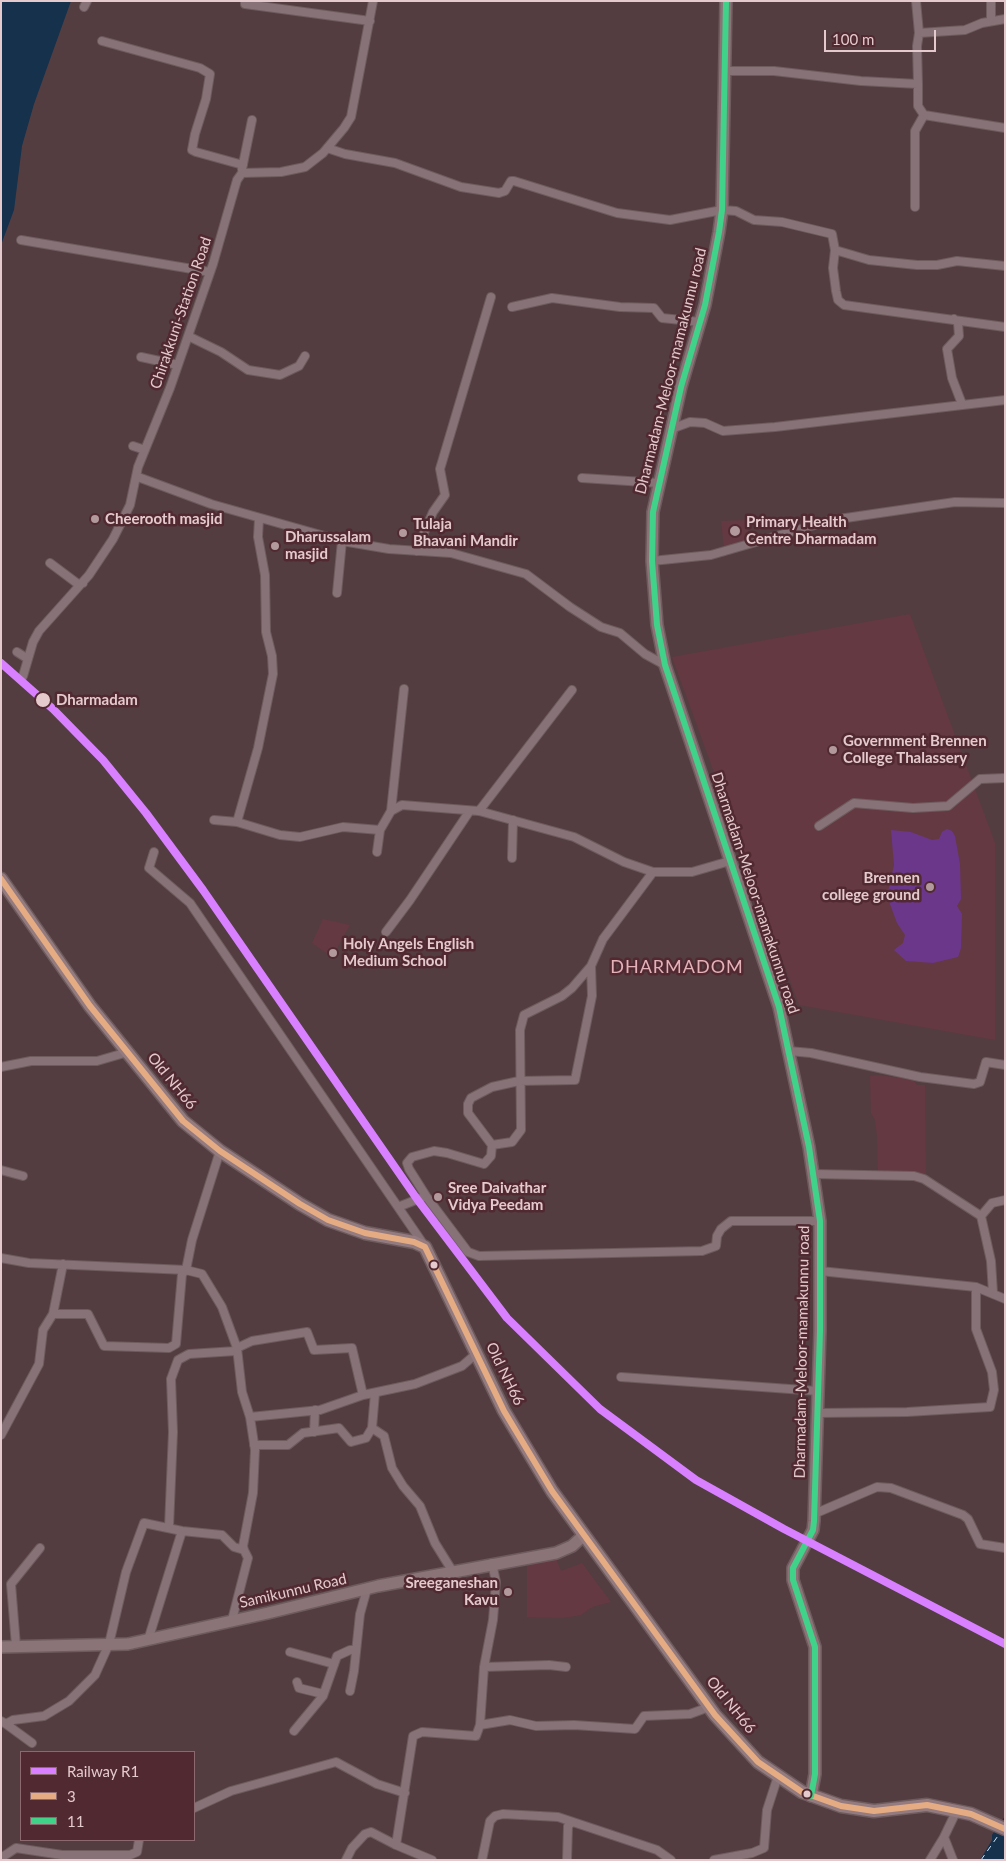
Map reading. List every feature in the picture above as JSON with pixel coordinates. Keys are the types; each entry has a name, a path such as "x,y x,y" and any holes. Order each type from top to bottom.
{"main road":[{"name":"Dharmadam-Meloor-mamakunnu road","path":"726,1 722,210 716,250 700,322 671,429 653,512 652,561 658,625 665,665 779,1008 813,1174 820,1221 818,1412 813,1530 793,1568 793,1580 815,1647 815,1774 811,1796"},
{"name":"Old NH66","path":"1,879 90,1006 183,1121 220,1151 300,1204 328,1220 365,1233 414,1242 425,1247 504,1410 552,1491 709,1706 758,1762 811,1796 841,1806 874,1811 927,1805 971,1814 1005,1829"},
{"name":"Samikunnu Road","path":"1,1647 128,1644 149,1637 367,1589 492,1563 556,1553 572,1546 584,1534"}],"street":[{"path":"245,1 245,4 370,20"},
{"path":"242,173 281,172 305,167 328,148 351,117 373,1"},
{"path":"916,1 919,33 916,46 918,106 924,115 1005,128"},
{"path":"991,1 991,21"},
{"path":"919,33 965,30 991,21 1005,19"},
{"path":"102,42 200,68 210,74 206,99 192,150 243,165"},
{"path":"725,71 774,71 862,82 918,84"},
{"path":"915,207 915,131 924,115"},
{"name":"Chirakkuni-Station Road","path":"23,676 33,642 39,631 83,583 113,539 130,505 138,477 138,467 178,365 188,336 191,319 210,272 237,180 242,173 252,120"},
{"path":"328,148 345,154 395,163 461,187 500,193 505,191 511,181 514,181 617,213 670,220 722,210 736,211 754,220 782,222 832,234 835,250 833,268 836,291 838,300 844,306 1005,327"},
{"path":"21,240 210,272"},
{"path":"835,250 869,260 917,265 937,265 957,261 1005,266"},
{"path":"416,551 433,512 445,495 440,469 491,297"},
{"path":"512,307 552,298 620,307 654,308 662,318 700,322"},
{"path":"954,319 958,322 959,336 947,349 952,378 962,404"},
{"path":"188,336 221,352 248,370 280,375 298,366 305,356"},
{"path":"141,357 178,365"},
{"path":"671,429 690,422 705,423 722,431 1005,400"},
{"path":"133,446 145,450"},
{"path":"138,477 211,504 342,541 416,551 451,553 526,574 570,607 601,627 620,633 645,654 665,665"},
{"path":"582,478 659,483"},
{"path":"652,561 711,555 832,520 955,502 1005,504"},
{"path":"237,822 258,748 272,674 272,656 266,632 265,575 258,537 259,519"},
{"path":"336,593 342,541"},
{"path":"50,563 78,584 83,583"},
{"path":"17,652 28,659"},
{"path":"391,811 404,689"},
{"path":"479,811 572,690"},
{"path":"819,826 854,803 913,808 948,806 980,780 1005,778"},
{"path":"377,852 380,830 391,811 396,807 408,805 469,812 479,811 574,836 624,862 653,872 692,872 730,861"},
{"path":"386,932 410,900 469,812"},
{"path":"214,820 237,822 280,835 294,836 343,827 380,830"},
{"path":"512,858 513,820"},
{"path":"154,852 149,868 190,903 425,1247"},
{"path":"492,1145 512,1142 521,1130 520,1030 524,1014 562,996 572,988 591,966 603,939 653,872"},
{"path":"591,966 592,996 575,1080 520,1081 492,1087 471,1098 468,1104 468,1112 492,1145 491,1156 484,1164 447,1153 434,1152 409,1159 409,1169 426,1196 468,1252 479,1256 702,1251 716,1246 717,1236 721,1229 732,1221 820,1221"},
{"path":"789,1051 812,1053 920,1077 974,1084 980,1082 986,1062 1005,1065"},
{"path":"1,1067 31,1061 97,1061 128,1052"},
{"path":"53,1314 88,1314 104,1346 169,1348 176,1344 182,1274 186,1270 192,1240 220,1151"},
{"path":"1,1170 23,1176"},
{"path":"813,1174 914,1176 924,1179 981,1216"},
{"path":"398,1207 426,1196"},
{"path":"993,1293 991,1261 981,1216 984,1209 1005,1200"},
{"path":"1,1258 29,1263 186,1270 202,1274 222,1307 236,1349 242,1392 250,1417 254,1445 253,1493 243,1546 248,1558 232,1620"},
{"path":"1,1435 39,1364 43,1330 53,1314 63,1264"},
{"path":"820,1271 976,1287 1005,1299"},
{"path":"818,1412 907,1412 990,1407 994,1390 992,1372 976,1329 976,1287"},
{"path":"169,1527 173,1432 171,1379 178,1360 189,1354 236,1349 252,1341 307,1332 314,1350 352,1348 364,1395"},
{"path":"250,1417 315,1410 364,1395 415,1384 462,1366 477,1353"},
{"path":"621,1377 818,1391"},
{"path":"254,1445 288,1445 303,1433 339,1428 351,1442 366,1438 372,1428 375,1393"},
{"path":"314,1432 315,1410"},
{"path":"372,1428 384,1436 392,1468 402,1486 420,1506 435,1543 453,1572"},
{"path":"814,1514 876,1487 891,1488 963,1515 968,1519 978,1542 1005,1548"},
{"path":"3,1723 44,1716 69,1701 95,1675 110,1644 126,1572 144,1523 182,1531 222,1535 234,1548 244,1550"},
{"path":"149,1637 182,1531"},
{"path":"16,1646 11,1584 40,1548"},
{"path":"396,1846 413,1736 422,1732 476,1736 480,1726 484,1666 493,1620 496,1582 492,1563"},
{"path":"350,1690 360,1614 367,1589"},
{"path":"294,1731 316,1707 323,1694 337,1656 341,1653 356,1650"},
{"path":"290,1652 334,1664"},
{"path":"484,1666 549,1665 566,1667"},
{"path":"297,1682 299,1688 323,1694"},
{"path":"480,1726 510,1720 536,1726 574,1725 635,1729 644,1716 690,1714 709,1706"},
{"path":"3,1723 32,1743"},
{"path":"195,1808 231,1791 336,1762 378,1784 405,1793"},
{"path":"714,1860 752,1854 764,1848 767,1810 778,1776"},
{"path":"930,1860 956,1812"},
{"path":"482,1860 490,1821 495,1816 503,1814 558,1817 657,1850 671,1860"},
{"path":"567,1860 568,1826 572,1822"},
{"path":"346,1860 352,1848 365,1834 371,1832 396,1846 432,1860"},
{"path":"944,1837 953,1860"},
{"path":"1,1858 16,1848 62,1855 130,1855 136,1852 140,1841"}],"shaded area":[{"name":"Primary Health Centre Dharmadam","path":"748,520 749,541 724,547 721,521"},
{"name":"Government Brennen College Thalassery","path":"910,614 995,843 995,1040 799,1005 672,657"},
{"path":"947,829 952,831 955,836 960,864 961,899 957,906 962,914 961,948 958,957 933,963 906,961 894,950 903,943 905,935 897,923 887,896 894,865 891,830 911,832 932,840 939,839 942,832"},
{"path":"323,919 350,925 332,957 312,943"},
{"path":"870,1076 901,1078 914,1081 917,1085 925,1085 926,1174 878,1173 877,1136 875,1120 871,1113"},
{"path":"556,1558 561,1571 582,1563 611,1602 592,1607 581,1615 563,1618 527,1617 527,1562"}],"water":[{"path":"1,1 71,1 34,104 22,146 14,210 1,245"},
{"path":"1005,1816 1005,1860 980,1860 992,1840 992,1835"}],"ferry route":[{"path":"981,1860 1000,1833"}],"rail line":[{"name":"R1","path":"1,663 53,709 103,760 146,813 203,890 417,1199 507,1318 600,1409 696,1480 784,1529 1005,1644"}],"transit line":[{"name":"11","path":"726,1 722,210 705,305 681,387 653,512 652,561 657,625 665,665 779,1007 809,1147 820,1221 820,1331 814,1521 813,1530 793,1568 793,1580 815,1647 815,1774 811,1796"},
{"name":"3","path":"1,879 90,1006 183,1121 220,1151 300,1204 328,1220 365,1233 414,1242 425,1247 504,1411 552,1491 715,1715 758,1762 802,1792 841,1806 874,1811 927,1805 971,1814 1005,1829"}],"place":[{"name":"Cheerooth masjid","path":"95,519"},
{"name":"Primary Health Centre Dharmadam","path":"735,531"},
{"name":"Tulaja Bhavani Mandir","path":"403,533"},
{"name":"Dharussalam masjid","path":"275,546"},
{"name":"Dharmadam","path":"43,700"},
{"name":"Government Brennen College Thalassery","path":"833,750"},
{"name":"Brennen college ground","path":"930,887"},
{"name":"Holy Angels English Medium School","path":"333,953"},
{"name":"Sree Daivathar Vidya Peedam","path":"438,1197"},
{"name":"Sreeganeshan Kavu","path":"508,1592"}],"district":[{"name":"DHARMADOM","path":"677,967"}]}
